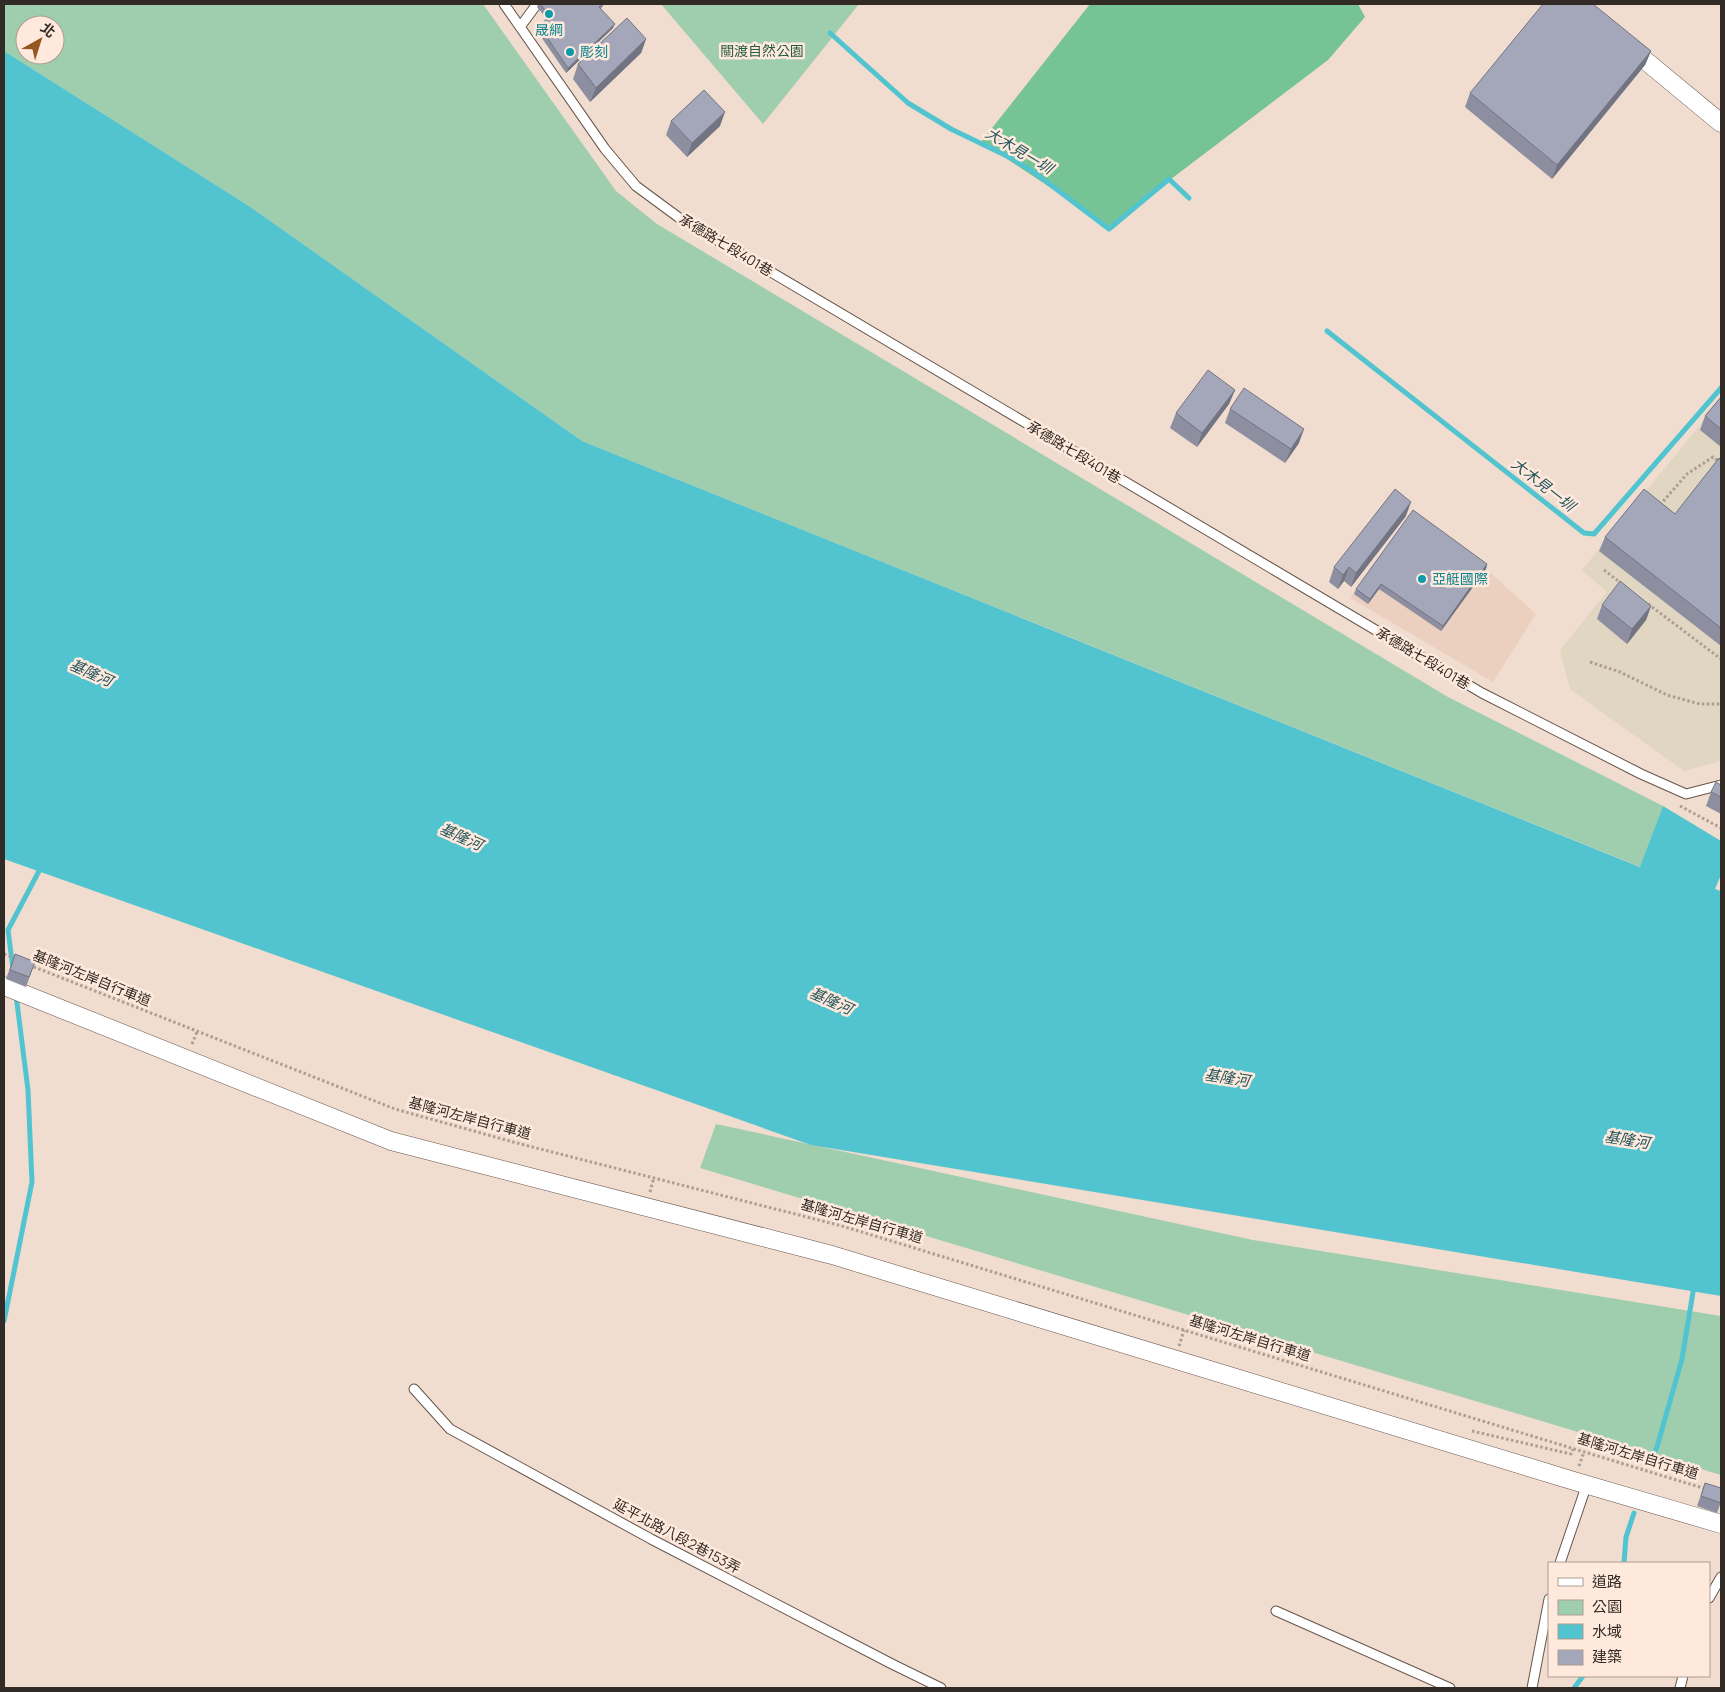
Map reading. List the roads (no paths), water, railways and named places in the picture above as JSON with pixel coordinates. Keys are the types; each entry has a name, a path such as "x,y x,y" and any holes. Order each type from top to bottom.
{"street":[{"path":"1615,35 1721,123"},
{"path":"4,986 391,1142 832,1255 1721,1524"}],"lane":[{"name":"承德路七段401巷","path":"504,4 611,156 636,186 678,216 1482,693 1632,770 1686,794 1721,785"},
{"path":"520,28 537,4"},
{"name":"延平北路八段2巷153弄","path":"414,1389 450,1429 651,1538 941,1688"},
{"path":"1560,1562 1587,1484"},
{"path":"1710,1596 1721,1577"},
{"path":"1532,1688 1548,1605"},
{"path":"1276,1611 1450,1688"}],"water":[{"name":"基隆河","path":"4,51 15,58 15,65 26,65 249,206 582,441 1640,867 1663,806 1721,841 1721,875 1715,889 1721,891 1721,1296 811,1145 4,859"}],"waterway":[{"name":"大木見一圳","path":"830,33 908,103 951,129 1011,158 1035,173 1109,229 1169,179 1189,198"},
{"name":"大木見一圳","path":"1327,331 1584,533 1594,534 1721,388"},
{"path":"13,969 8,930 39,871"},
{"path":"4,1321 32,1182 28,1090 16,995"},
{"path":"1651,1460 1657,1447 1682,1359 1694,1286"},
{"path":"1624,1562 1626,1537 1634,1513"},
{"path":"1574,1688 1582,1677"}],"place":[{"name":"晟綱","path":"549,14"},
{"name":"彫刻","path":"570,52"},
{"name":"亞艇國際","path":"1422,579"}],"park label":[{"name":"關渡自然公園","path":"762,51"}]}
